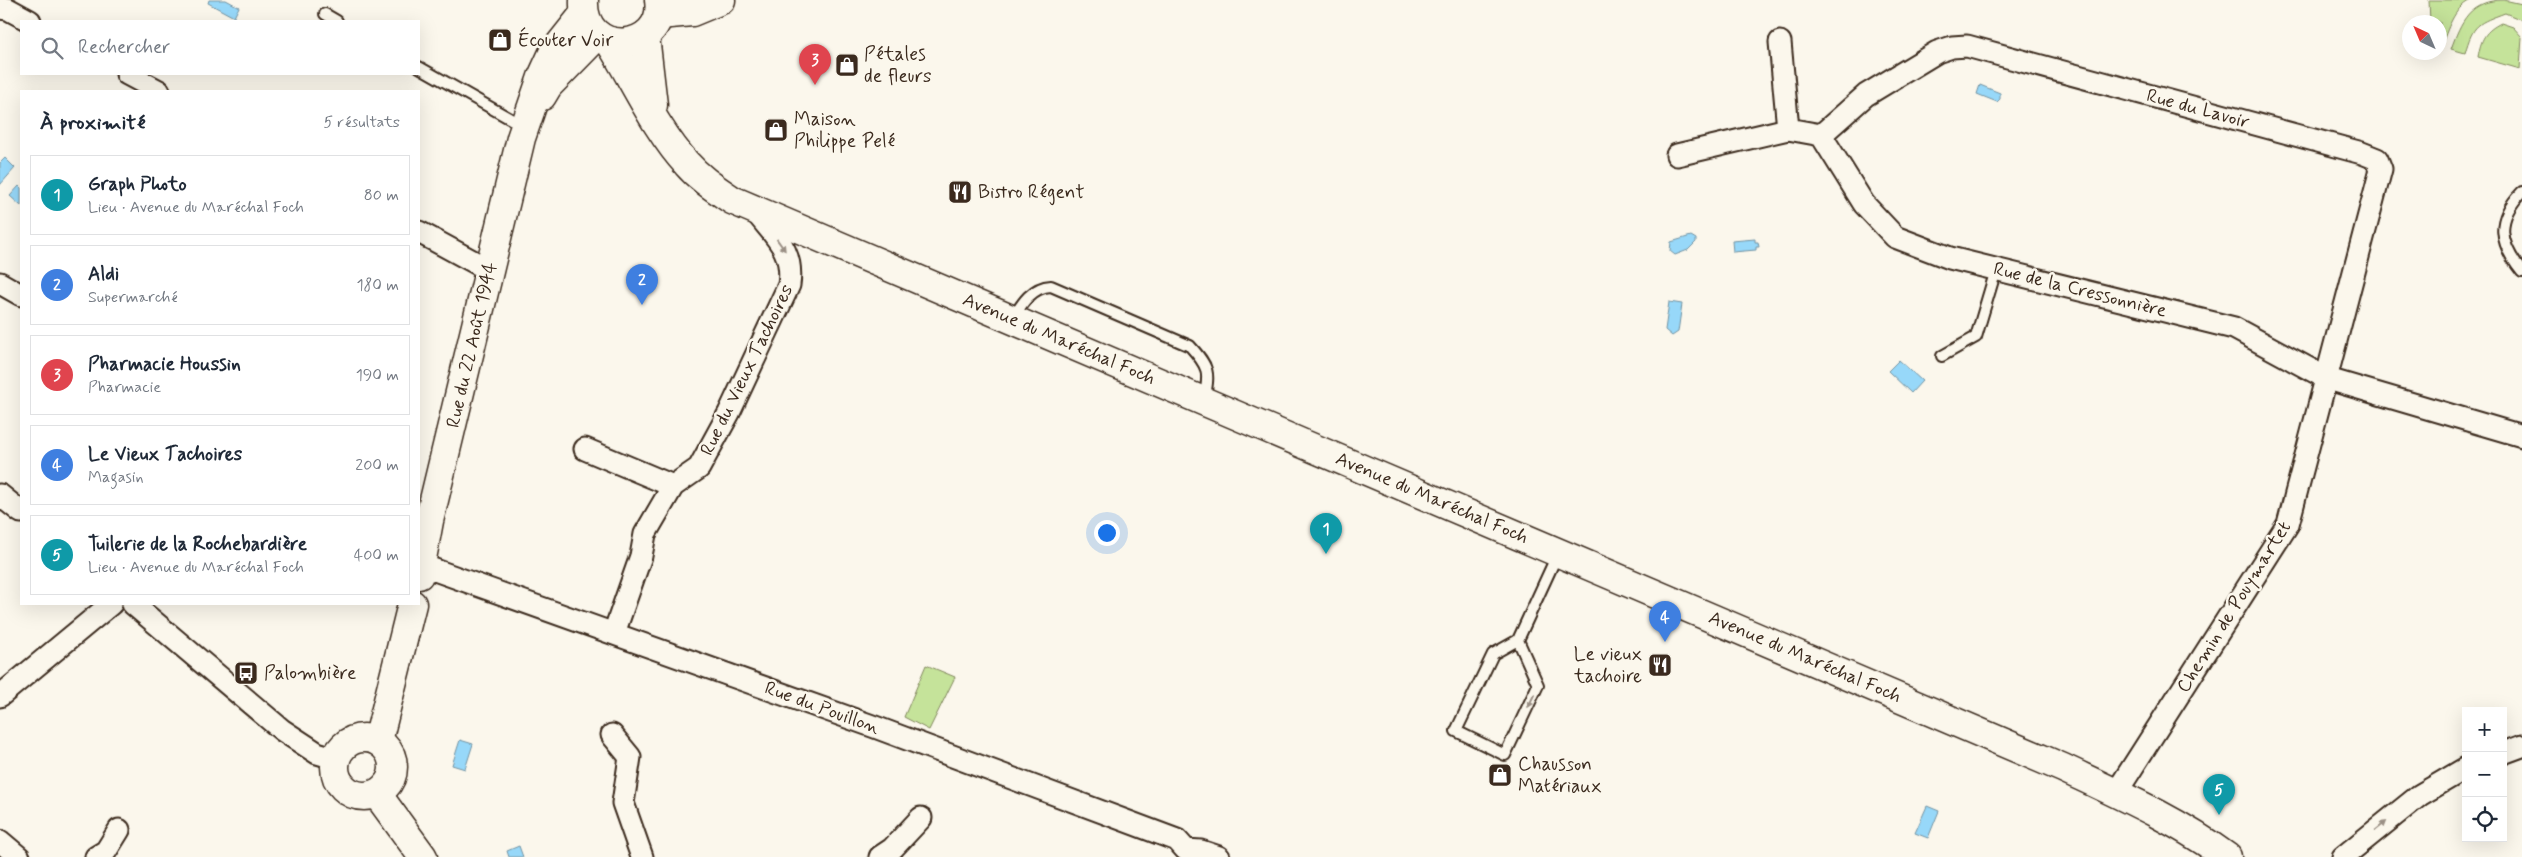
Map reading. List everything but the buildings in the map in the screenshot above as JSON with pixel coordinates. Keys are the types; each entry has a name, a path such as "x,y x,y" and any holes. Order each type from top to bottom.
{"main road":[{"path":"589,16 633,42 654,17 692,12 721,0"},
{"name":"Avenue du Maréchal Foch","path":"589,16 686,164 702,179 732,200 1985,734 2116,793 2174,822 2228,857"},
{"name":"Rue du 22 Août 1944","path":"420,570 424,518 526,121 553,52 589,16"},
{"name":"Avenue du Maréchal Foch","path":"654,17 656,119"},
{"path":"378,741 412,605"},
{"path":"368,738 378,741 392,757 394,768 386,787 377,794 360,797 344,789 335,774 334,758 349,742 368,738"},
{"path":"377,794 422,857"}],"street":[{"path":"0,8 8,9 28,20"},
{"path":"1780,42 1788,129"},
{"name":"Rue du Lavoir","path":"1821,135 1866,95 1937,52 1952,46 1967,46 2362,153 2377,160 2381,169 2328,379"},
{"path":"129,75 157,90"},
{"path":"1677,155 1788,129 1821,135"},
{"name":"Rue de la Cressonnière","path":"1821,135 1864,204 1895,237 1950,258 2234,328 2328,379 2522,436"},
{"name":"Rue du Vieux Tachoires","path":"614,633 641,556 645,534 673,486 699,468 730,413 789,285 791,270 789,255 755,211"},
{"path":"420,233 489,270"},
{"path":"0,283 20,294"},
{"name":"Chemin de Pouymartet","path":"2116,793 2288,524 2328,379"},
{"path":"585,449 673,486"},
{"path":"0,495 20,511"},
{"name":"Rue du Pouillon","path":"420,570 614,633 875,727 1177,840 1181,853 1200,850 1220,857"},
{"path":"0,696 110,605"},
{"path":"134,605 282,730 317,753 334,758"},
{"path":"612,735 630,757 623,804 642,857"},
{"path":"2506,752 2522,746"},
{"path":"2343,857 2420,795 2462,770"},
{"path":"880,857 892,849 921,818"},
{"path":"96,857 106,851 119,830"},
{"path":"0,841 20,857"}],"lane":[{"path":"325,14 335,20"},
{"path":"420,68 526,121"},
{"path":"2522,192 2512,203 2505,219 2503,241 2522,272"},
{"path":"1942,356 1976,337 1996,270"},
{"path":"1012,319 1024,300 1041,286 1052,286 1190,346 1206,362 1208,382 1204,401"},
{"path":"1518,640 1538,685 1505,755 1456,732 1493,654 1518,640 1559,552"}],"green space":[{"path":"2429,0 2471,0 2455,14 2447,32 2447,15 2430,15"},
{"path":"2504,0 2522,4 2522,20 2505,13 2488,19 2474,30 2465,53 2451,49 2468,14 2483,4"},
{"path":"2501,23 2513,27 2522,37 2520,69 2478,57 2487,33"},
{"path":"926,665 955,677 929,730 904,717"}],"water":[{"path":"209,0 226,0 239,7 234,17 208,3"},
{"path":"1980,85 2000,93 2000,99 1997,102 1977,94"},
{"path":"5,158 15,168 0,185 0,163"},
{"path":"19,186 20,205 10,196"},
{"path":"1691,236 1696,239 1696,242 1688,250 1675,255 1670,251 1671,242"},
{"path":"1755,239 1759,247 1756,247 1756,250 1733,252 1732,241"},
{"path":"1669,302 1682,304 1678,332 1672,336 1665,330"},
{"path":"1899,360 1922,381 1911,393 1888,371"},
{"path":"460,740 473,744 465,769 452,765"},
{"path":"1927,806 1939,811 1928,838 1915,833"},
{"path":"519,846 523,857 509,857 507,851"}],"place":[{"name":"Écouter Voir","path":"500,40"},
{"name":"Pétales de fleurs","path":"847,65"},
{"name":"Pharmacie Houssin","path":"815,85"},
{"name":"Maison Philippe Pelé","path":"776,130"},
{"name":"Bistro Régent","path":"960,192"},
{"name":"Aldi","path":"642,305"},
{"name":"Graph Photo","path":"1326,554"},
{"name":"Le Vieux Tachoires","path":"1665,642"},
{"name":"Le vieux tachoire","path":"1660,665"},
{"name":"Palombière","path":"246,673"},
{"name":"Chausson Matériaux","path":"1500,775"},
{"name":"Tuilerie de la Rochebardière","path":"2219,815"}]}
